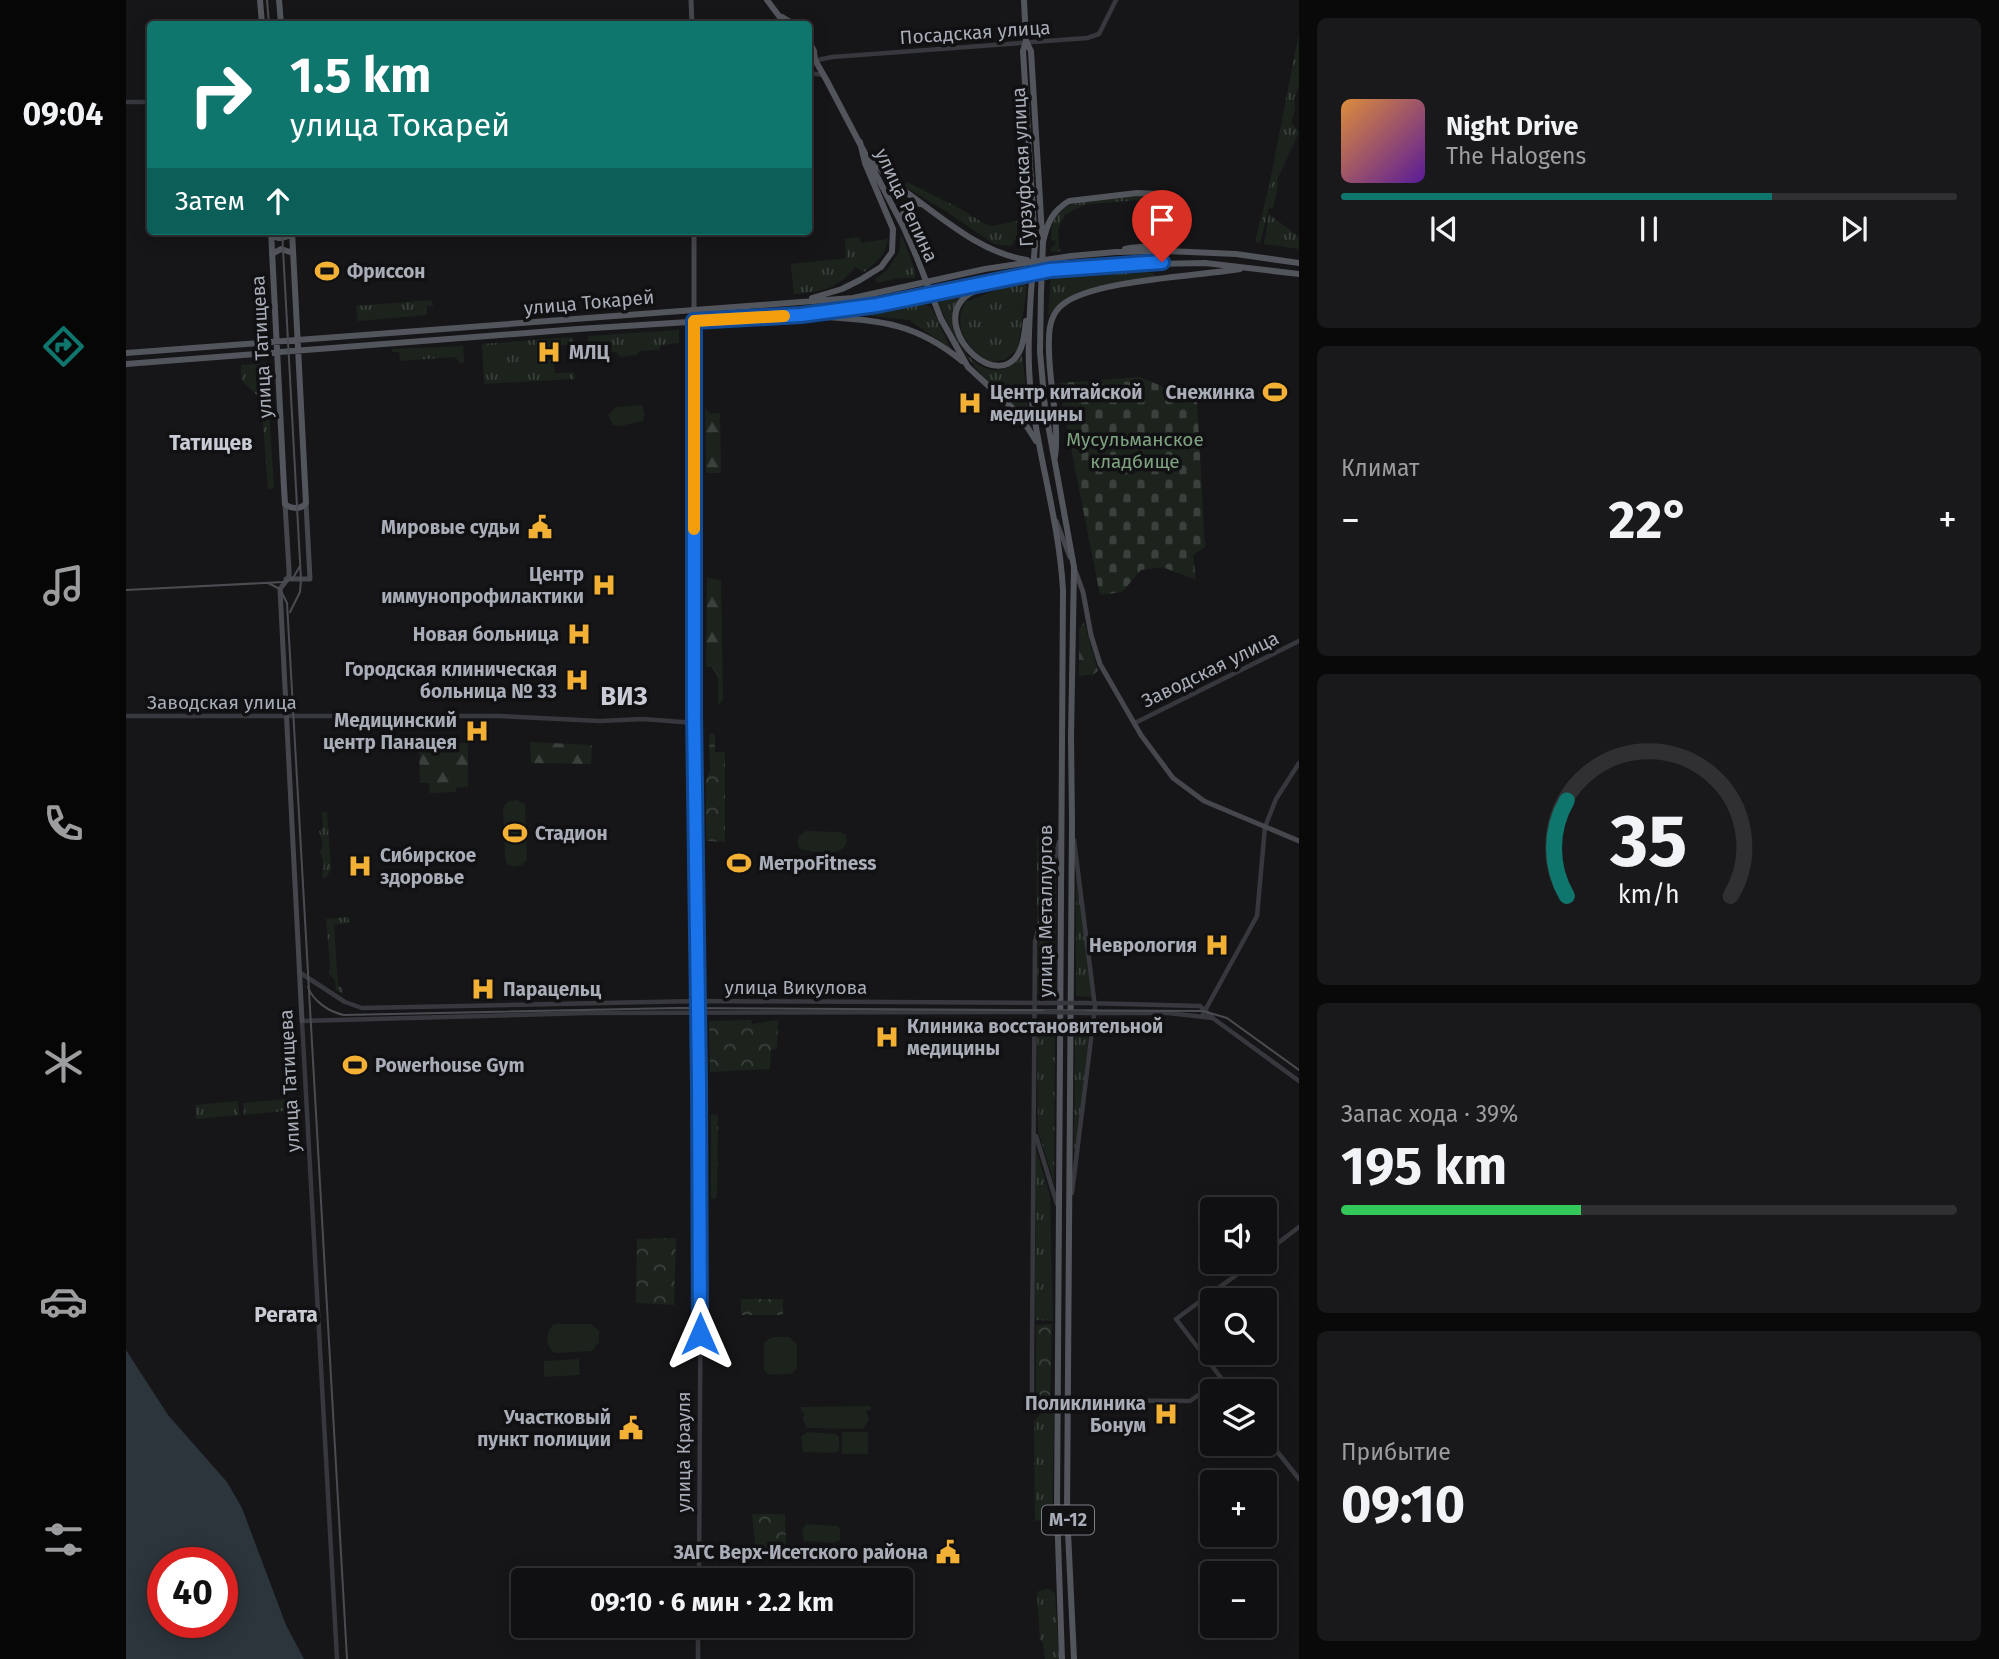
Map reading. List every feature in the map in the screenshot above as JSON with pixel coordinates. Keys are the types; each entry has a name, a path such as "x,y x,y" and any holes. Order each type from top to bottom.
{"main road":[{"path":"260,0 262,21"},
{"path":"279,0 281,21"},
{"path":"691,0 692,21"},
{"path":"767,0 783,21"},
{"name":"Гурзуфская улица","path":"1024,0 1026,41 1023,51 1035,245 1031,292"},
{"path":"780,16 789,21"},
{"name":"Гурзуфская улица","path":"1026,41 1031,51 1043,242 1041,292"},
{"name":"улица Репина","path":"812,61 824,75 903,226 941,319 968,366 1027,422 1043,463"},
{"path":"860,142 889,180 925,206 987,247 1015,258 1033,261"},
{"path":"794,303 836,291 860,280 881,267 892,252 893,229 865,163 860,142"},
{"path":"1043,242 1047,223 1060,206 1069,201 1150,192 1164,198 1174,218 1166,238 1153,245 1131,247 1116,252"},
{"path":"903,226 902,214 906,205 917,202 925,206"},
{"name":"улица Татищева","path":"272,235 289,570 280,589 302,1021"},
{"name":"улица Татищева","path":"286,579 310,579 292,235"},
{"name":"улица Крауля","path":"694,235 698,1013"},
{"path":"272,254 281,249 293,253"},
{"path":"1116,252 1236,254 1299,263"},
{"name":"улица Токарей","path":"126,353 861,297 1033,261 1116,252"},
{"name":"улица Токарей","path":"126,364 806,314 877,305 1050,270 1168,262 1249,267"},
{"path":"1055,462 1049,335 1055,312 1062,305 1077,296 1173,276 1249,267 1299,274"},
{"path":"1016,276 966,296 958,306 958,332 967,348 979,360 985,364 999,365 1010,361 1016,355 1022,344 1031,292"},
{"name":"улица Металлургов","path":"1031,292 1029,372 1043,463 1055,518 1063,590 1057,1550 1064,1659"},
{"name":"улица Металлургов","path":"1041,292 1041,370 1074,567 1067,1511 1073,1659"},
{"path":"806,314 857,318 901,326 935,342 968,366"},
{"path":"285,504 294,508 302,507 306,503"},
{"path":"1055,518 1083,592 1100,664 1156,757 1173,778 1204,801 1299,841"},
{"path":"1064,1659 1073,1659"}],"street":[{"name":"Посадская улица","path":"812,61 1094,37 1099,34 1116,0"},
{"path":"812,74 824,75"},
{"path":"126,102 147,102"},
{"name":"Заводская улица","path":"1135,723 1299,641"},
{"name":"Заводская улица","path":"126,716 500,716 600,721 643,719 695,723"},
{"path":"1202,1016 1259,911 1265,827 1276,799 1299,763"},
{"path":"1070,1204 1095,1013 1072,821"},
{"name":"улица Металлургов","path":"1058,1403 1032,1404 1035,942 1062,831"},
{"name":"улица Викулова","path":"299,972 345,1002 362,1008 698,1000 1200,1006 1299,1082"},
{"name":"улица Викулова","path":"302,1021 560,1014 1035,1012 1168,1013 1214,1019"},
{"name":"улица Крауля","path":"698,1013 701,1230 699,1568"},
{"name":"улица Татищева","path":"302,1021 337,1659"},
{"path":"1035,1132 1059,1211"},
{"path":"1277,1244 1299,1227"},
{"path":"1221,1379 1176,1319 1238,1274"},
{"path":"1058,1403 1068,1400 1191,1401 1200,1394"},
{"path":"1277,1451 1299,1479"},
{"path":"698,1638 698,1659"}],"green space":[{"path":"1299,33 1299,87 1294,98 1295,109 1291,122 1299,132 1277,180 1273,209 1269,208 1260,243 1255,242 1269,186"},
{"path":"907,182 985,224 992,226 1017,221 1017,236 1011,246 994,244 904,186"},
{"path":"1138,196 1156,197 1166,204 1170,221 1164,237 1157,236 1161,230 1159,204 1153,199 1088,204 1064,216 1058,228 1059,248 1062,251 1051,252 1056,243 1055,240 1051,241 1053,224 1057,214 1063,209 1083,202"},
{"path":"1269,214 1299,237 1299,249 1264,244"},
{"path":"901,233 915,270 915,278 877,283 875,279 887,270 899,252"},
{"path":"860,237 861,243 888,239 883,254 873,265 864,272 855,267 829,288 794,294 791,264 846,258 845,239"},
{"path":"1107,269 1148,271 1157,276 1079,292 1060,302 1048,316 1051,276"},
{"path":"1021,281 1027,286 1018,349 1004,360 989,362 975,351 964,337 961,311 965,302"},
{"path":"966,291 956,304 953,318 955,334 961,346 936,298"},
{"path":"432,300 433,306 427,306 427,315 358,321 356,306"},
{"path":"920,302 931,307 951,349 909,320 855,314"},
{"path":"679,330 679,343 661,345 659,350 639,351 637,355 620,357 616,352 602,353 600,358 590,358 588,336"},
{"path":"573,337 574,344 543,348 544,356 553,360 555,373 574,372 575,379 484,384 482,344"},
{"path":"463,346 464,362 461,363 455,357 400,361 399,352 392,352 392,349"},
{"path":"963,350 984,368 997,370 1012,365 1022,355 1030,422 1019,409 982,375"},
{"path":"266,363 274,488 268,489 261,399 241,380 241,365"},
{"name":"Мусульманское кладбище","path":"1140,377 1197,401 1205,547 1193,555 1196,580 1162,567 1141,570 1122,592 1100,595 1058,383"},
{"path":"642,405 645,413 643,421 613,425 608,415 616,407"},
{"path":"705,408 711,414 720,413 721,473 706,473"},
{"path":"707,577 721,581 723,699 718,706 718,677 712,667 706,667"},
{"path":"1084,622 1098,671 1079,676 1079,629"},
{"path":"709,734 715,734 715,752 725,752 725,842 707,841 706,838"},
{"path":"530,742 592,745 591,764 531,763"},
{"path":"468,743 468,787 456,788 456,792 430,793 429,783 420,783 419,744"},
{"path":"517,800 525,804 527,860 514,867 507,864 505,857 503,807 509,801"},
{"path":"322,812 327,812 331,869 326,878 322,878 324,863 320,851 323,846 319,831 323,828"},
{"path":"1050,825 1054,829 1054,850 1037,922 1037,838 1050,832"},
{"path":"806,831 840,832 846,835 847,842 838,851 821,853 805,850 799,848 797,841"},
{"path":"1056,863 1055,997 1045,997 1037,991 1038,949"},
{"path":"1076,863 1092,997 1076,996"},
{"path":"349,917 349,923 334,925 338,986 342,987 343,994 336,990 335,980 329,974 326,919"},
{"path":"751,1020 752,1024 778,1020 777,1049 771,1050 770,1069 710,1072 709,1021"},
{"path":"1055,1021 1054,1183 1038,1131 1037,1026 1038,1023"},
{"path":"1075,1022 1090,1024 1074,1167"},
{"path":"293,1099 294,1110 244,1115 243,1103"},
{"path":"238,1101 239,1115 196,1119 195,1105"},
{"path":"711,1114 718,1115 717,1197 714,1199 711,1198"},
{"path":"1036,1149 1050,1196 1053,1321 1036,1320 1035,1311"},
{"path":"676,1238 674,1305 636,1303 637,1239"},
{"path":"741,1299 783,1299 783,1315 741,1315"},
{"path":"554,1324 591,1324 599,1331 599,1342 592,1351 555,1353 549,1347 547,1339"},
{"path":"1052,1324 1050,1401 1036,1400 1036,1325"},
{"path":"773,1337 789,1337 797,1344 797,1368 791,1374 770,1375 764,1371 764,1342"},
{"path":"579,1359 580,1375 544,1377 544,1361"},
{"path":"871,1406 871,1410 866,1411 869,1419 861,1429 807,1428 803,1420 804,1413 801,1412 801,1407"},
{"path":"1046,1407 1054,1407 1052,1518 1035,1521 1034,1421"},
{"path":"807,1432 836,1434 839,1437 839,1450 835,1453 803,1452 801,1437"},
{"path":"842,1432 868,1432 868,1454 842,1454"},
{"path":"752,1514 785,1514 786,1550 756,1553"},
{"path":"806,1524 837,1526 840,1529 840,1540 834,1543 804,1541 802,1530"},
{"path":"1046,1589 1055,1594 1059,1659 1045,1659 1043,1643 1040,1640 1037,1594"}],"shaded area":[{"path":"126,1350 168,1415 227,1482 242,1508 286,1625 304,1659 126,1659"}],"tram line":[{"path":"267,0 269,21"},
{"path":"282,235 301,580 300,592 290,612"},
{"path":"126,590 283,582 293,578 300,566"},
{"path":"268,583 280,589 287,603 347,1659"},
{"path":"308,987 322,1005 344,1015 678,1008 1203,1011 1227,1018 1299,1070"}],"slow traffic":[{"path":"694,529 694,321 784,316"}],"place":[{"name":"Фриссон","path":"327,271"},
{"name":"МЛЦ","path":"549,352"},
{"name":"Снежинка","path":"1275,392"},
{"name":"Центр китайской медицины","path":"970,403"},
{"name":"Мировые судьи","path":"540,527"},
{"name":"Центр иммунопрофилактики","path":"604,585"},
{"name":"Новая больница","path":"579,634"},
{"name":"Городская клиническая больница № 33","path":"577,680"},
{"name":"Медицинский центр Панацея","path":"477,731"},
{"name":"Стадион","path":"515,833"},
{"name":"МетроFitness","path":"739,863"},
{"name":"Сибирское здоровье","path":"360,866"},
{"name":"Неврология","path":"1217,945"},
{"name":"Парацельц","path":"483,989"},
{"name":"Клиника восстановительной медицины","path":"887,1037"},
{"name":"Powerhouse Gym","path":"355,1065"},
{"name":"Поликлиника Бонум","path":"1166,1414"},
{"name":"Участковый пункт полиции","path":"631,1428"},
{"name":"ЗАГС Верх-Исетского района","path":"948,1552"}],"district":[{"name":"Татищев","path":"211,443"},
{"name":"ВИЗ","path":"624,696"},
{"name":"Регата","path":"286,1315"}],"route":[{"path":"700,1334 694,713 694,321 801,315 877,305 1050,270 1162,262"}]}
